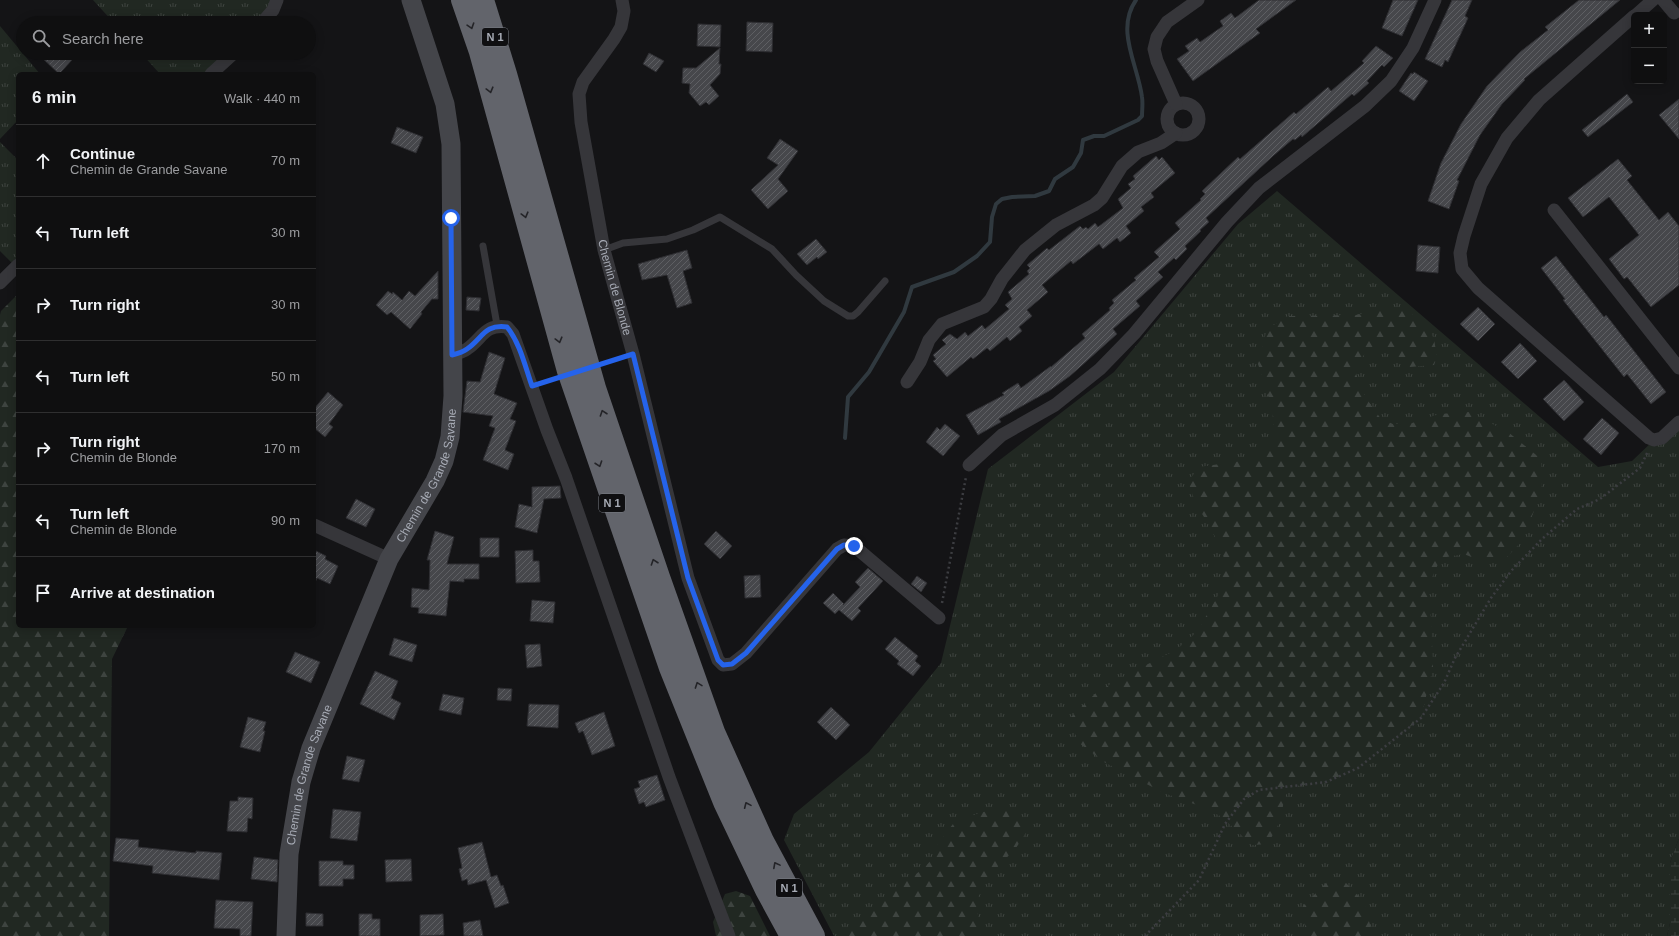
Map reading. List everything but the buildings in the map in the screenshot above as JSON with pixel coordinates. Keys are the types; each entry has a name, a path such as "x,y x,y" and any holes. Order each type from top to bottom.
{"highway":[{"name":"N 1","path":"462,0 480,52 568,371 672,674 720,794 766,890 791,936"},
{"name":"N 1","path":"483,0 508,82 594,388 659,577 714,732 763,841 814,936"}],"street":[{"path":"268,16 273,10 277,0"},
{"name":"Chemin de Grande Savane","path":"286,936 289,854 301,782 311,748 389,559 435,481 444,461 450,437 453,396 451,144 446,104 411,0"},
{"name":"Chemin de Blonde","path":"622,0 624,11 621,27 583,82 579,94 581,122 604,250 633,354 688,578 718,660 723,665 732,664 746,653 837,549 844,545 854,546 939,618"},
{"path":"1176,104 1157,61 1154,48 1156,37 1167,22 1198,0"},
{"path":"969,465 1002,435 1055,405 1100,369 1134,334 1227,222 1259,188 1365,106 1391,81 1413,48 1435,0"},
{"path":"1639,12 1652,0"},
{"path":"1663,0 1674,13"},
{"path":"1631,20 1539,100 1506,138 1481,184 1460,253 1462,269 1478,288 1654,440 1662,438 1679,422"},
{"path":"213,72 226,60"},
{"path":"1187,103 1196,109 1199,119 1198,124 1192,132 1181,135 1172,130 1167,121 1169,111 1176,104 1187,103"},
{"path":"908,382 920,362 929,340 942,324 984,307 991,299 1002,279 1025,250 1056,225 1094,205 1102,198 1122,166 1138,152 1162,143 1176,133"},
{"path":"1554,210 1679,368"},
{"path":"0,283 16,267"},
{"path":"452,355 466,350 484,333 496,325 507,327 513,334 568,485 667,770 729,936"},
{"path":"316,527 389,559"}],"lane":[{"path":"604,250 624,243 667,239 693,230 720,217 772,249 796,275 824,301 848,316 853,316 858,312 886,281"},
{"path":"483,246 496,325"}],"path":[{"path":"532,386 633,354"},
{"path":"1145,936 1199,880 1225,824 1244,799 1260,790 1326,782 1358,768 1421,718 1444,682 1455,658 1491,598 1512,570 1542,539 1577,509 1600,499 1640,468 1654,440"},
{"path":"939,618 969,465"}],"green space":[{"path":"93,0 277,0 267,16 108,16"},
{"path":"0,26 16,45 16,60 28,60 38,72 16,72 16,122 0,139"},
{"path":"147,60 226,60 213,72 158,72"},
{"path":"0,142 16,158 16,267 0,251"},
{"path":"1277,191 1598,467 1632,461 1654,440 1679,421 1679,838 1670,863 1670,923 1667,936 834,936 784,840 794,814 869,752 941,663 988,469 1114,372 1238,224"},
{"path":"16,296 16,628 127,628 112,659 109,936 0,936 1,311"},
{"path":"1387,308 1402,308 1425,322 1434,339 1437,357 1434,365 1410,367 1383,345 1369,351 1363,356 1356,373 1360,387 1381,419 1393,424 1412,423 1439,414 1469,412 1508,432 1541,459 1542,491 1522,541 1507,557 1486,563 1464,554 1441,558 1427,588 1431,618 1433,667 1421,718 1358,768 1326,782 1289,787 1284,799 1281,819 1268,844 1252,845 1222,817 1205,808 1164,793 1104,762 1078,742 1070,718 1097,692 1130,673 1176,650 1197,632 1220,592 1224,558 1212,530 1196,504 1188,482 1199,467 1255,459 1275,440 1272,408 1258,364 1267,329 1288,316 1356,315"},
{"path":"1007,806 1030,826 1016,848 988,877 976,902 981,936 847,936 854,926 890,892 923,869 934,857 936,846 953,824 979,813"},
{"path":"1679,838 1679,936 1667,936 1670,923 1670,863"},
{"path":"1327,882 1346,883 1364,902 1373,936 1306,936 1303,906"},
{"path":"736,891 750,896 770,936 716,936 713,922 725,894"}],"waterway":[{"path":"845,438 848,397 869,372 904,312 912,287 954,272 977,256 990,242 992,217 996,204 1002,199 1035,196 1049,191 1055,179 1073,167 1081,153 1083,140 1094,136 1104,136 1138,120 1142,116 1142,97 1140,85 1128,35 1130,11 1136,0"}],"route":[{"path":"451,218 452,355 466,350 484,333 496,325 507,327 513,334 532,386 633,354 688,578 718,660 723,665 732,664 746,653 837,549 844,545 854,546"}]}
